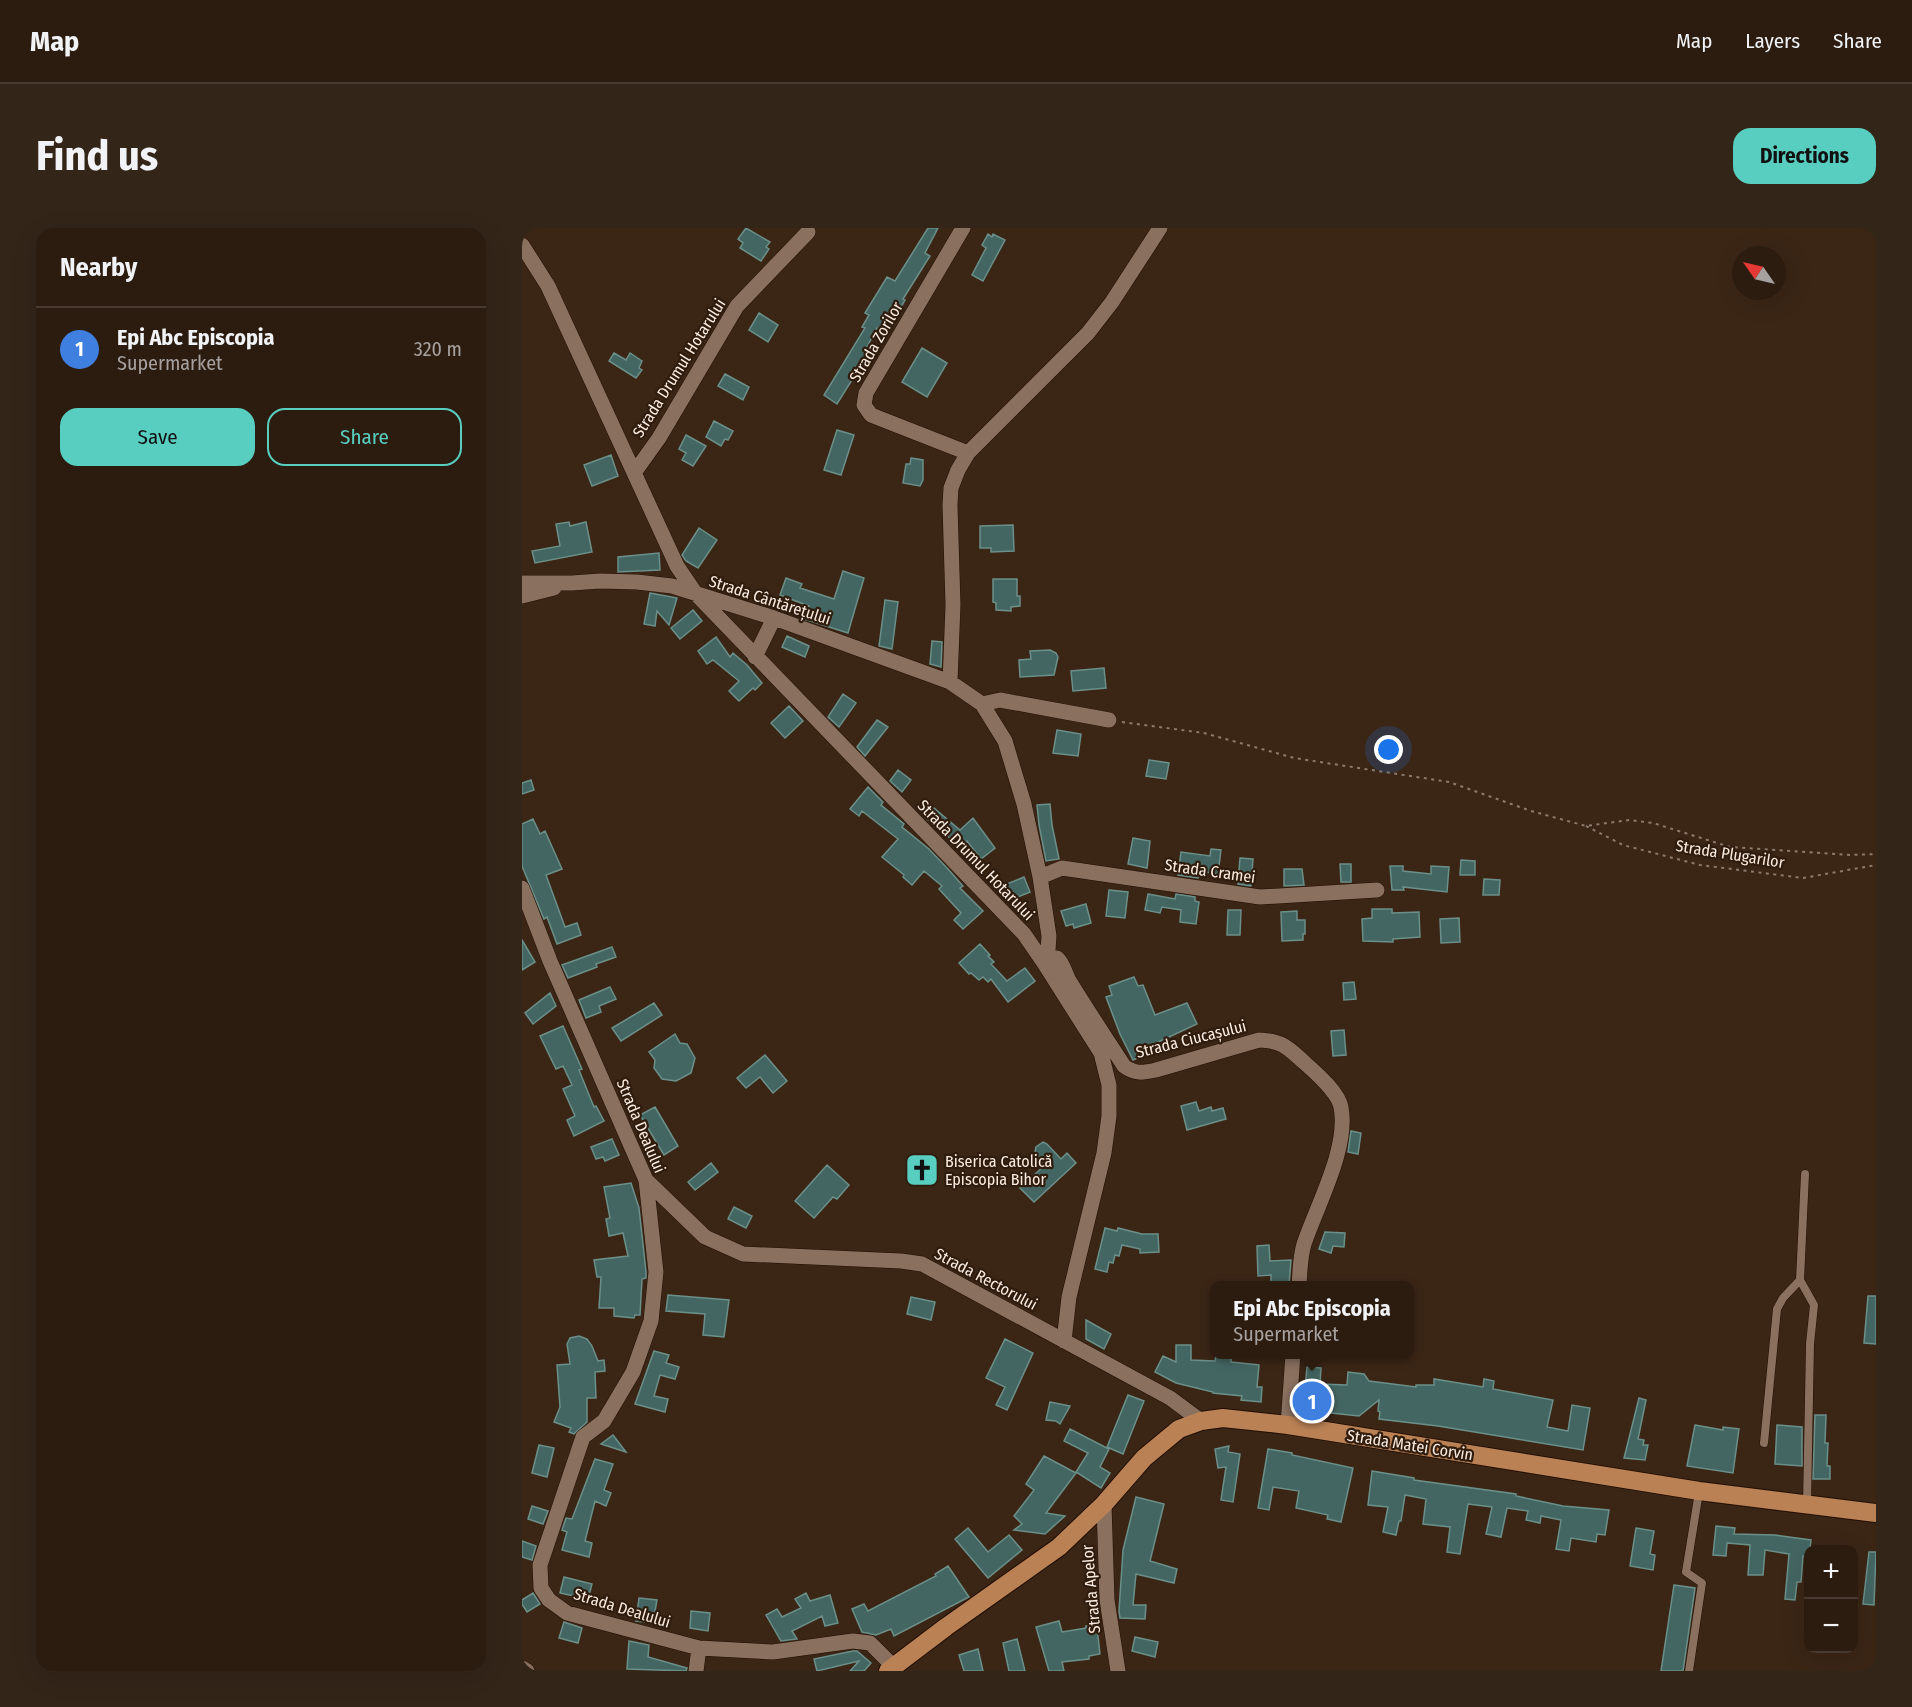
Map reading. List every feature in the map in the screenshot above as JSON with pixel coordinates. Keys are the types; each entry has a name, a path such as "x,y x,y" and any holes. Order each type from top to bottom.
{"main road":[{"name":"Strada Matei Corvin","path":"891,1669 945,1627 1059,1547 1104,1504 1144,1458 1179,1429 1201,1421 1223,1418 1288,1425 1699,1491 1876,1513"}],"street":[{"name":"Strada Zorilor","path":"963,228 866,393 864,405 871,415 968,453"},
{"path":"950,682 953,605 950,505 951,488 958,470 968,453 1088,333 1112,302 1160,228"},
{"name":"Strada Drumul Hotarului","path":"634,473 659,438 737,306 808,232"},
{"name":"Strada Drumul Hotarului","path":"522,245 548,286 677,566 696,594 1024,934 1101,1053 1109,1085 1109,1116 1104,1153 1069,1297 1064,1341"},
{"name":"Strada Cântărețului","path":"522,583 572,583 600,580 672,586 774,618 950,682 981,704 1005,741 1024,804 1040,877 1049,936 1044,963"},
{"name":"Strada Cântărețului","path":"522,596 572,583"},
{"path":"755,657 774,618"},
{"path":"981,704 1000,700 1109,720"},
{"name":"Strada Cramei","path":"1040,877 1062,868 1260,897 1377,890"},
{"name":"Strada Dealului","path":"522,888 550,961 646,1180 656,1272 651,1321 633,1372 604,1421 583,1437 540,1565 541,1588 549,1600 567,1613 699,1648 773,1652 853,1641 870,1643 891,1669"},
{"name":"Strada Ciucașului","path":"1044,963 1051,958 1057,958 1062,962 1066,976 1124,1066 1131,1072 1140,1073 1259,1040 1272,1040 1282,1043 1323,1078 1341,1105 1341,1131 1332,1173 1304,1246 1300,1281"},
{"name":"Strada Rectorului","path":"646,1180 705,1237 743,1254 902,1261 922,1264 1170,1398 1201,1421"},
{"path":"1288,1425 1293,1359"},
{"name":"Strada Apelor","path":"1104,1504 1107,1600 1118,1671"},
{"path":"696,1671 699,1648"},
{"path":"522,1668 527,1671"}],"lane":[{"path":"1804,1174 1800,1280 1814,1305 1810,1344 1807,1504"},
{"path":"1764,1443 1777,1309 1783,1298 1800,1280"},
{"path":"1689,1671 1702,1582 1686,1572 1699,1491"}],"path":[{"path":"1109,720 1204,733 1294,758 1449,782 1531,811 1586,826 1629,820 1653,823 1730,847 1851,855 1876,854"},
{"name":"Strada Plugarilor","path":"1586,826 1623,845 1700,865 1803,878 1876,865"}],"building":[{"path":"746,228 770,242 766,247 769,249 761,261 740,248 743,243 738,239"},
{"path":"928,228 938,228 925,253 930,256 903,299 905,300 888,330 883,331 877,328 866,349 870,351 837,404 824,395 865,328 862,327 869,315 865,313 887,277 895,281"},
{"path":"988,234 1005,240 983,281 972,275 986,248 982,245"},
{"path":"759,313 778,325 768,342 749,330"},
{"path":"922,348 947,363 927,397 902,382"},
{"path":"614,353 626,360 630,353 642,361 639,368 642,370 636,378 609,361"},
{"path":"725,374 749,387 743,400 718,386"},
{"path":"714,421 733,431 721,446 706,437"},
{"path":"837,430 854,435 841,475 824,470"},
{"path":"686,435 706,446 693,466 682,460 686,453 679,449"},
{"path":"611,455 618,476 592,486 584,465"},
{"path":"911,458 923,460 923,480 920,486 903,483 906,464 910,464"},
{"path":"569,522 570,526 586,522 592,552 535,563 532,551 560,546 556,524"},
{"path":"1013,525 1014,551 991,552 991,548 980,548 980,526"},
{"path":"699,528 717,540 698,568 686,561 682,555"},
{"path":"659,553 660,570 618,572 618,557"},
{"path":"843,571 864,578 848,633 804,619 809,606 780,595 786,578 802,584 800,588 834,599"},
{"path":"993,579 1017,579 1017,596 1020,596 1020,606 1011,607 1011,611 996,610 996,603 993,602"},
{"path":"650,593 677,598 669,625 657,611 655,626 644,624"},
{"path":"885,600 898,602 892,649 879,646"},
{"path":"693,610 702,621 680,639 671,628"},
{"path":"787,636 809,646 805,657 782,647"},
{"path":"716,637 730,657 733,653 762,683 739,701 729,691 739,681 713,660 707,664 698,651"},
{"path":"932,641 942,642 941,667 930,664"},
{"path":"1050,650 1058,657 1054,675 1020,677 1019,660 1031,659 1030,651"},
{"path":"1104,668 1106,688 1073,691 1071,671"},
{"path":"843,694 856,703 839,727 828,717"},
{"path":"789,706 803,721 785,738 771,723"},
{"path":"877,720 888,727 865,756 857,747"},
{"path":"1057,730 1081,734 1078,756 1053,753"},
{"path":"1149,760 1169,763 1166,779 1146,776"},
{"path":"898,770 911,780 902,792 890,781"},
{"path":"531,780 534,790 522,794 522,783"},
{"path":"868,787 883,802 881,805 904,824 902,827 929,849 948,869 963,886 960,888 983,911 963,929 954,920 961,913 939,889 942,886 924,871 912,885 903,877 904,875 882,857 898,839 862,811 859,816 850,809"},
{"path":"1050,804 1059,859 1046,861 1037,805"},
{"path":"934,808 960,830 973,818 995,848 981,859 967,841 959,848 940,828 939,830 926,818"},
{"path":"533,819 540,834 545,831 562,869 546,875 565,927 577,923 581,935 557,944 547,917 544,919 522,866 522,824"},
{"path":"1133,838 1150,841 1147,868 1128,864"},
{"path":"1211,849 1221,850 1218,874 1199,871 1198,878 1178,875 1181,852 1210,856"},
{"path":"1240,858 1253,859 1251,886 1238,884"},
{"path":"1461,860 1475,861 1475,875 1460,875"},
{"path":"1340,864 1351,864 1351,882 1341,882"},
{"path":"1390,866 1403,866 1403,871 1431,874 1431,866 1449,867 1447,892 1403,887 1404,890 1392,890"},
{"path":"1284,869 1302,869 1304,885 1284,886"},
{"path":"1024,877 1030,892 1008,901 1002,886"},
{"path":"1484,879 1500,880 1499,895 1483,895"},
{"path":"1109,890 1128,892 1125,918 1106,916"},
{"path":"1148,894 1175,899 1176,894 1195,897 1195,901 1199,902 1196,924 1180,922 1181,910 1162,907 1160,913 1145,910"},
{"path":"1086,904 1091,923 1074,928 1073,924 1066,926 1061,911"},
{"path":"1372,909 1392,909 1392,913 1419,912 1420,937 1393,939 1393,942 1363,941 1362,919 1372,918"},
{"path":"1228,910 1241,910 1240,935 1227,935"},
{"path":"1297,911 1297,920 1305,920 1303,940 1282,941 1281,912"},
{"path":"1459,918 1460,942 1441,943 1440,919"},
{"path":"522,940 535,962 522,970"},
{"path":"980,944 994,962 991,964 1007,981 1025,968 1035,981 1008,1002 991,979 988,982 983,977 979,980 971,973 969,974 959,963"},
{"path":"612,947 616,957 568,978 562,965"},
{"path":"1134,977 1138,986 1143,985 1155,1015 1187,1003 1197,1024 1152,1045 1154,1051 1133,1060 1106,997 1112,995 1109,986"},
{"path":"1354,982 1356,999 1344,1000 1343,983"},
{"path":"610,987 616,999 599,1006 601,1012 586,1018 579,1000"},
{"path":"550,993 556,1006 533,1024 525,1013"},
{"path":"654,1003 662,1015 621,1041 612,1028"},
{"path":"563,1026 582,1069 579,1070 594,1107 596,1106 604,1121 574,1136 567,1120 575,1116 563,1089 572,1085 563,1066 556,1069 540,1036"},
{"path":"1344,1030 1346,1055 1333,1056 1331,1031"},
{"path":"675,1034 680,1043 687,1044 695,1058 691,1073 676,1081 662,1079 654,1068 655,1060 649,1052"},
{"path":"765,1055 787,1081 773,1093 760,1077 746,1088 737,1078"},
{"path":"1196,1102 1199,1111 1211,1107 1212,1111 1223,1108 1226,1119 1187,1130 1181,1106"},
{"path":"655,1107 678,1146 664,1155 640,1115"},
{"path":"1351,1131 1361,1133 1358,1154 1348,1152"},
{"path":"612,1139 619,1155 605,1161 603,1157 596,1159 591,1147"},
{"path":"1043,1142 1061,1159 1067,1153 1076,1163 1034,1202 1020,1188 1045,1165 1035,1152 1036,1147"},
{"path":"711,1163 718,1172 695,1190 688,1182"},
{"path":"827,1165 849,1185 837,1199 833,1197 814,1218 795,1201"},
{"path":"631,1183 639,1208 646,1272 646,1278 642,1279 640,1315 635,1315 634,1318 614,1316 614,1308 599,1308 601,1277 597,1277 594,1260 628,1256 623,1233 609,1236 606,1219 610,1218 604,1187"},
{"path":"734,1207 752,1216 746,1228 728,1219"},
{"path":"1105,1228 1158,1234 1159,1252 1140,1253 1140,1249 1122,1245 1119,1256 1115,1255 1113,1263 1109,1262 1107,1272 1095,1269"},
{"path":"1325,1232 1345,1233 1344,1247 1333,1246 1331,1253 1319,1249"},
{"path":"1269,1245 1270,1261 1291,1260 1289,1281 1271,1281 1271,1275 1258,1276 1257,1246"},
{"path":"668,1295 729,1300 724,1337 703,1335 705,1314 666,1311"},
{"path":"1868,1296 1876,1296 1876,1344 1864,1343"},
{"path":"911,1297 935,1302 931,1320 907,1314"},
{"path":"1086,1320 1111,1334 1104,1349 1086,1339"},
{"path":"579,1336 587,1339 598,1361 604,1360 605,1371 595,1372 596,1398 587,1398 587,1422 574,1434 569,1432 571,1428 554,1422 560,1407 557,1365 570,1364 567,1344 570,1338"},
{"path":"1005,1339 1033,1353 1007,1410 996,1405 1005,1387 986,1378"},
{"path":"1176,1345 1191,1345 1191,1360 1231,1359 1231,1362 1259,1365 1257,1387 1262,1387 1261,1402 1241,1400 1242,1396 1213,1393 1176,1383 1155,1372 1163,1356 1176,1362"},
{"path":"654,1351 669,1355 666,1363 679,1367 675,1379 660,1375 654,1396 668,1399 665,1412 635,1404"},
{"path":"1307,1367 1321,1368 1320,1384 1347,1385 1348,1372 1364,1374 1369,1381 1416,1387 1416,1385 1434,1385 1434,1379 1483,1387 1484,1379 1494,1381 1493,1389 1553,1400 1547,1427 1568,1431 1572,1405 1590,1408 1583,1450 1438,1426 1379,1419 1379,1400 1359,1416 1303,1410"},
{"path":"1128,1395 1144,1401 1123,1454 1107,1447"},
{"path":"1639,1398 1646,1400 1638,1439 1644,1440 1643,1445 1648,1445 1645,1460 1624,1458"},
{"path":"1050,1402 1070,1406 1060,1424 1046,1420"},
{"path":"1815,1415 1826,1415 1825,1443 1828,1443 1827,1466 1830,1466 1830,1479 1813,1479"},
{"path":"1695,1425 1723,1430 1723,1427 1739,1429 1733,1473 1687,1466"},
{"path":"1777,1425 1802,1427 1802,1466 1775,1464"},
{"path":"1070,1429 1109,1449 1100,1467 1110,1473 1101,1488 1076,1472 1088,1453 1064,1441"},
{"path":"613,1435 626,1452 601,1444"},
{"path":"539,1445 554,1448 547,1477 532,1473"},
{"path":"1229,1446 1228,1452 1240,1454 1233,1502 1221,1500 1226,1467 1218,1468 1215,1449"},
{"path":"1268,1449 1353,1468 1341,1522 1327,1519 1328,1515 1296,1508 1299,1491 1273,1487 1269,1510 1258,1508"},
{"path":"1044,1456 1076,1473 1046,1513 1065,1516 1045,1534 1014,1530 1022,1524 1014,1516 1034,1490 1026,1484"},
{"path":"595,1459 613,1464 604,1490 611,1493 606,1506 595,1501 585,1541 592,1543 589,1557 562,1550 567,1532 562,1530 566,1518 572,1519"},
{"path":"1372,1471 1414,1478 1414,1480 1516,1494 1516,1496 1563,1506 1609,1510 1605,1535 1597,1534 1596,1542 1571,1538 1569,1551 1556,1549 1561,1520 1541,1516 1540,1523 1526,1520 1528,1511 1507,1508 1501,1537 1486,1534 1492,1507 1468,1504 1460,1554 1447,1552 1450,1527 1423,1524 1426,1499 1405,1495 1401,1521 1399,1521 1396,1535 1383,1532 1388,1507 1368,1505"},
{"path":"1136,1497 1164,1504 1150,1561 1177,1569 1174,1583 1136,1574 1133,1605 1146,1605 1145,1619 1120,1618 1119,1611 1123,1550"},
{"path":"532,1506 548,1511 543,1524 528,1519"},
{"path":"1716,1526 1735,1528 1734,1534 1775,1535 1811,1540 1810,1545 1804,1545 1801,1582 1797,1582 1795,1600 1785,1599 1789,1554 1765,1550 1763,1575 1748,1575 1750,1545 1727,1543 1726,1556 1713,1555"},
{"path":"968,1528 988,1552 1009,1535 1022,1550 988,1578 955,1539"},
{"path":"1636,1528 1654,1531 1650,1554 1655,1555 1653,1570 1630,1566"},
{"path":"522,1541 536,1546 532,1560 522,1557"},
{"path":"1869,1552 1876,1552 1874,1605 1863,1604"},
{"path":"948,1566 969,1597 894,1636 891,1629 876,1635 862,1632 852,1609 864,1604 868,1611 936,1576 935,1574"},
{"path":"564,1577 592,1584 588,1599 560,1593"},
{"path":"1674,1585 1695,1588 1683,1671 1661,1671"},
{"path":"533,1593 540,1604 527,1612 522,1600"},
{"path":"806,1593 810,1601 830,1595 838,1623 825,1626 822,1616 792,1631 797,1639 781,1641 766,1615 777,1609 782,1617 801,1608 795,1599"},
{"path":"639,1598 657,1600 653,1623 636,1621"},
{"path":"691,1611 710,1613 708,1631 690,1628"},
{"path":"1059,1621 1062,1632 1086,1628 1086,1626 1097,1628 1100,1654 1089,1656 1089,1659 1062,1662 1064,1671 1049,1671 1036,1627"},
{"path":"564,1622 582,1628 578,1643 559,1638"},
{"path":"1135,1637 1158,1642 1155,1657 1132,1651"},
{"path":"1017,1639 1025,1671 1009,1671 1003,1643"},
{"path":"629,1641 649,1645 648,1657 687,1668 686,1671 627,1669"},
{"path":"978,1649 983,1671 964,1671 959,1655"},
{"path":"857,1651 871,1663 864,1671 850,1671 859,1661 817,1671 814,1659"}],"place":[{"name":"Biserica Catolică Episcopia Bihor","path":"922,1170"},
{"name":"Epi Abc Episcopia","path":"1312,1401"}]}
